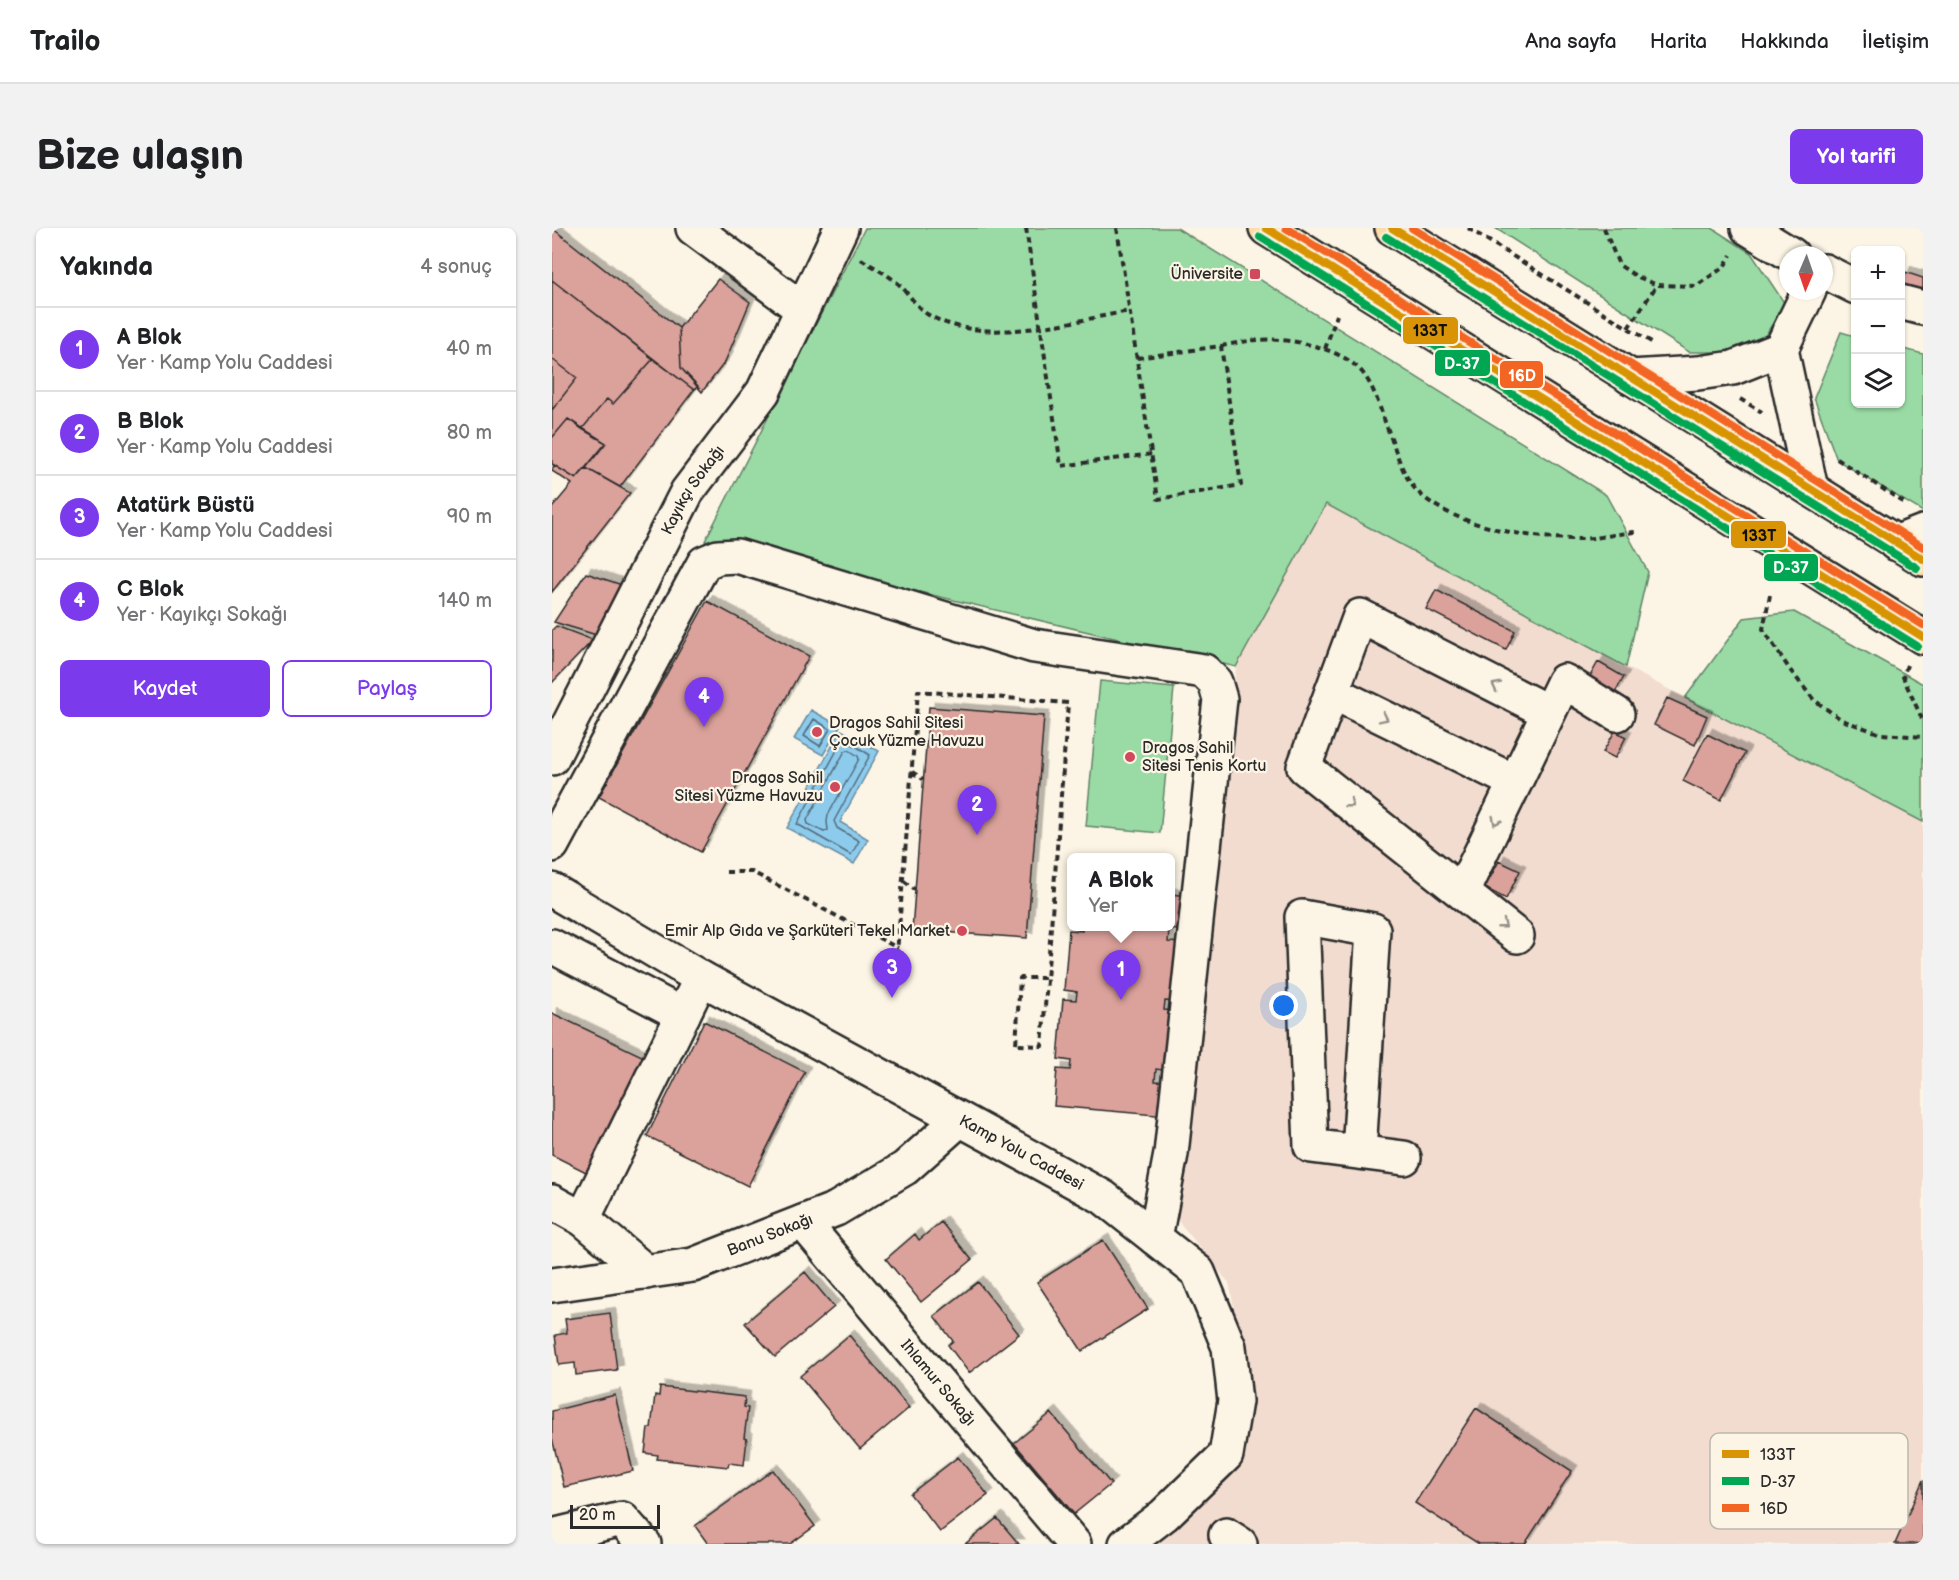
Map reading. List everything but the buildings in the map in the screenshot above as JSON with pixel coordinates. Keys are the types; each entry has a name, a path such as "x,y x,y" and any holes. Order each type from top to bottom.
{"highway":[{"path":"1266,228 1915,651"},
{"path":"1392,228 1811,489 1911,528 1923,559"}],"street":[{"path":"693,228 802,309"},
{"name":"Kayıkçı Sokağı","path":"552,758 687,492 763,392 838,235"},
{"path":"1742,238 1779,251"},
{"path":"1833,276 1851,284"},
{"path":"1805,300 1781,349 1811,489"},
{"path":"1905,304 1923,309"},
{"path":"1630,377 1698,373 1733,368 1781,349"},
{"path":"552,845 704,563 718,557 737,556 1034,646 1204,671 1215,682 1220,699 1171,1154 1155,1238"},
{"path":"1517,936 1304,767 1360,616 1548,712"},
{"path":"1462,892 1564,681 1617,714"},
{"path":"1332,692 1515,782"},
{"name":"Kamp Yolu Caddesi","path":"552,890 701,978 1103,1197 1198,1272 1229,1347 1235,1401 1226,1455 1164,1515 1126,1544"},
{"path":"1359,1152 1373,930 1302,917 1311,1146 1404,1158"},
{"path":"552,946 683,1015"},
{"path":"583,1219 701,978"},
{"name":"Banu Sokağı","path":"552,1285 693,1265 836,1209 905,1168 960,1119"},
{"path":"552,1202 583,1219 646,1272"},
{"name":"Ihlamur Sokağı","path":"803,1222 1074,1544"},
{"path":"552,1536 622,1519 644,1544"}],"path":[{"path":"1026,228 1061,466 1152,454"},
{"path":"1118,228 1158,499 1241,485 1221,346"},
{"path":"1468,228 1644,338"},
{"path":"1604,228 1619,265 1636,276 1657,285 1696,286 1724,267 1742,238"},
{"path":"838,235 896,282 926,314 954,326 996,332 1040,327 1130,310"},
{"path":"1628,328 1657,285"},
{"path":"1325,349 1337,315"},
{"path":"1137,358 1258,340 1290,340 1325,349 1348,360 1365,376 1403,469 1416,490 1434,506 1461,519 1534,536 1573,539 1635,532"},
{"path":"1734,395 1765,414"},
{"path":"1864,477 1911,528"},
{"path":"1770,595 1763,629 1790,670 1814,700 1842,720 1881,734 1923,737"},
{"path":"1915,651 1903,677 1923,721"},
{"path":"906,970 896,965 918,691 1068,703 1042,1046 1016,1045 1020,978 1046,978"},
{"path":"912,772 923,779"},
{"path":"726,872 752,872 898,948"},
{"path":"903,881 915,890"}],"shaded area":[{"path":"1326,504 1626,667 1923,822 1923,1544 1138,1544 1235,1461 1253,1402 1229,1283 1175,1217 1236,667"}],"green space":[{"path":"865,228 1177,228 1606,495 1648,572 1626,667 1326,504 1236,667 705,541"},
{"path":"1495,228 1712,228 1751,253 1779,295 1779,300 1782,300 1785,304 1755,352 1689,352"},
{"path":"1841,332 1851,335 1851,408 1905,408 1905,349 1923,354 1923,512 1837,460 1814,398"},
{"path":"1794,612 1923,684 1923,822 1685,698 1744,618"},
{"name":"Dragos Sahil Sitesi Tenis Kortu","path":"1100,681 1174,688 1160,833 1086,826"}],"water":[{"name":"Dragos Sahil Sitesi Çocuk Yüzme Havuzu","path":"811,710 840,726 823,755 794,739"},
{"name":"Dragos Sahil Sitesi Yüzme Havuzu","path":"841,730 879,751 840,822 868,839 854,864 787,828"}],"transit line":[{"name":"133T","path":"1266,228 1923,637"},
{"name":"16D","path":"1286,228 1923,625"},
{"name":"133T","path":"1392,228 1923,559"},
{"name":"16D","path":"1412,228 1923,547"},
{"name":"D-37","path":"1260,237 1917,646"},
{"name":"D-37","path":"1386,237 1917,568"}],"place":[{"name":"Üniversite","path":"1255,274"},
{"name":"C Blok","path":"704,727"},
{"name":"Dragos Sahil Sitesi Çocuk Yüzme Havuzu","path":"817,732"},
{"name":"Dragos Sahil Sitesi Tenis Kortu","path":"1130,757"},
{"name":"Dragos Sahil Sitesi Yüzme Havuzu","path":"835,787"},
{"name":"B Blok","path":"977,835"},
{"name":"Emir Alp Gıda ve Şarküteri Tekel Market","path":"962,931"},
{"name":"Atatürk Büstü","path":"892,998"},
{"name":"A Blok","path":"1121,1000"}]}
